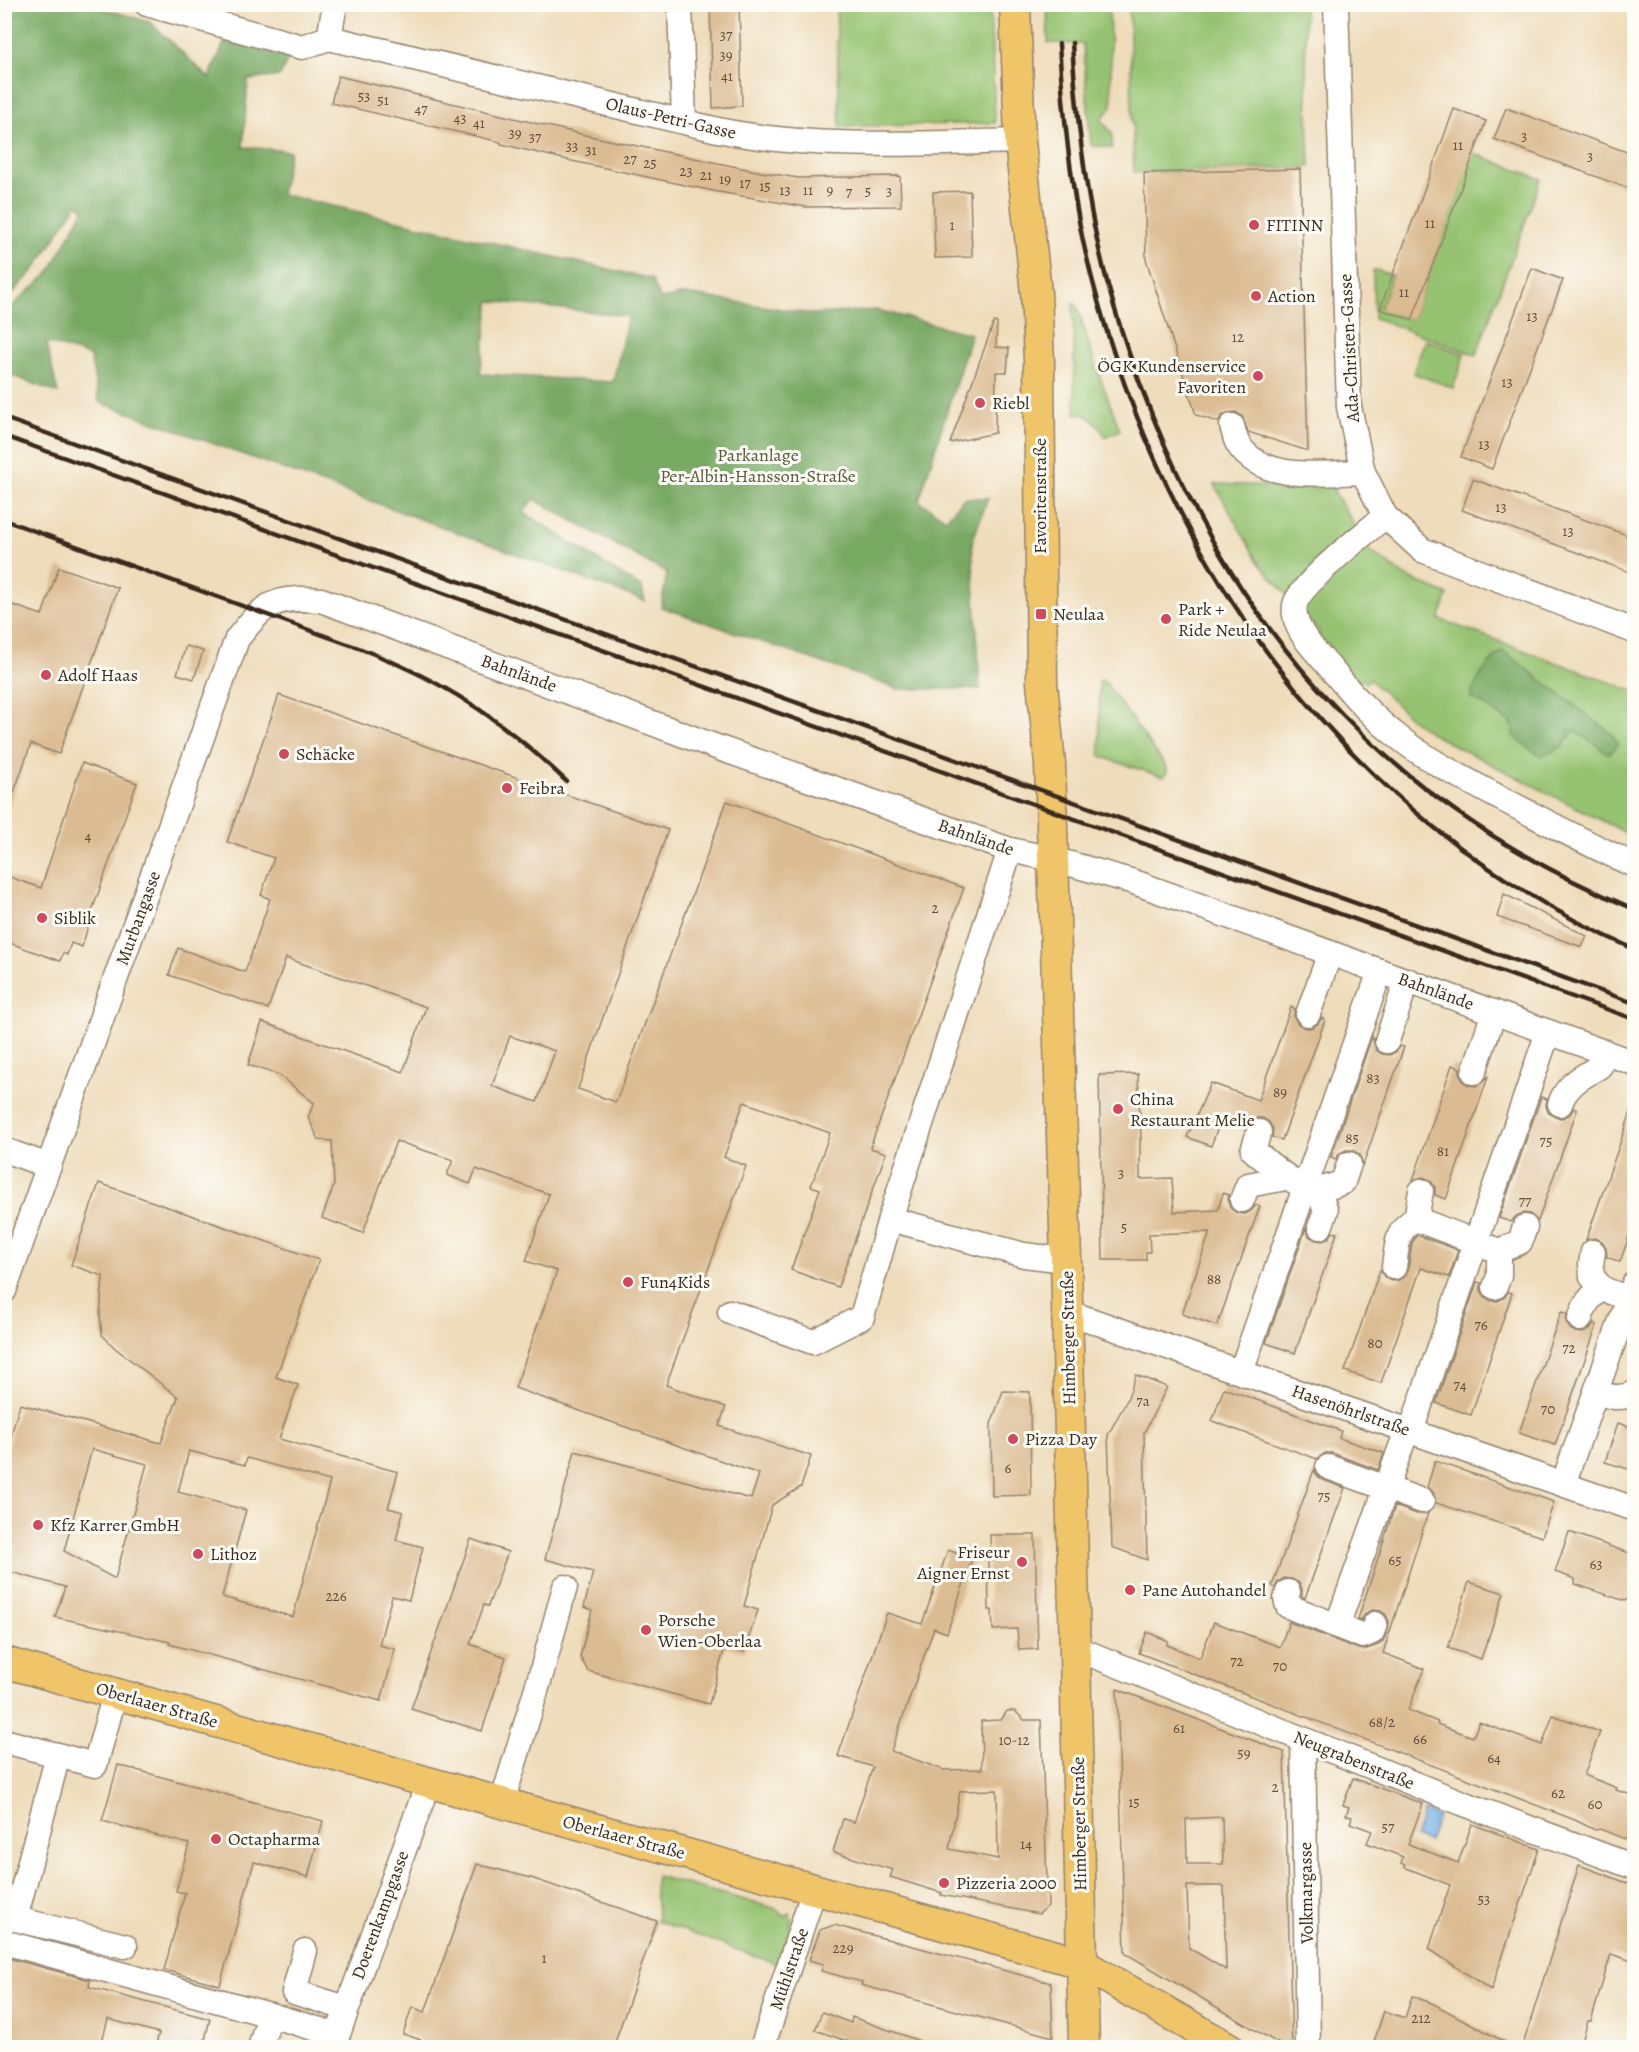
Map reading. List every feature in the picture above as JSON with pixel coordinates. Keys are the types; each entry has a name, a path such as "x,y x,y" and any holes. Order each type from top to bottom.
{"main road":[{"name":"Favoritenstraße","path":"1015,4 1020,141 1038,321 1042,682 1052,809"},
{"name":"Himberger Straße","path":"1052,809 1066,1260 1084,2048"},
{"name":"Oberlaaer Straße","path":"4,1662 428,1783 1081,1963 1229,2048"}],"street":[{"path":"147,4 302,46 329,38 335,4"},
{"path":"680,4 684,121"},
{"name":"Ada-Christen-Gasse","path":"1336,4 1349,407 1363,472 1385,516 1422,550 1635,631"},
{"name":"Olaus-Petri-Gasse","path":"329,38 744,135 796,141 1020,141"},
{"path":"1232,426 1238,444 1256,461 1277,471 1363,472"},
{"path":"1385,516 1317,576 1299,596 1295,605 1295,616 1298,627 1306,639 1362,703 1391,732 1413,749 1565,832 1635,865"},
{"name":"Murbangasse","path":"4,1291 237,639 259,612 273,603 299,598 321,600"},
{"name":"Bahnlände","path":"321,600 722,749 1010,850 1120,877 1635,1063"},
{"path":"730,1312 813,1342 862,1317 890,1219 1010,850"},
{"path":"1308,1014 1330,953"},
{"path":"1241,1371 1303,1184 1380,971"},
{"path":"1387,1041 1407,980"},
{"path":"1474,1072 1494,1012"},
{"path":"1337,1626 1409,1431 1548,1032"},
{"path":"1560,1104 1564,1092 1575,1081 1600,1066 1605,1052"},
{"path":"1259,1132 1252,1150 1303,1184 1326,1211 1320,1227"},
{"path":"4,1150 49,1166"},
{"path":"1242,1200 1248,1185 1343,1182 1349,1164"},
{"path":"1416,1219 1417,1202 1421,1191"},
{"path":"890,1219 1024,1255 1066,1260"},
{"path":"1394,1267 1399,1233 1407,1223 1416,1219 1499,1251 1520,1242 1525,1227"},
{"path":"1495,1287 1499,1276 1499,1251"},
{"path":"1563,1484 1631,1299 1603,1288 1592,1277 1593,1252"},
{"path":"1580,1319 1591,1295 1603,1288"},
{"name":"Hasenöhrlstraße","path":"1067,1312 1635,1509"},
{"path":"1596,1392 1612,1398 1635,1393"},
{"path":"1328,1467 1422,1501"},
{"path":"502,1803 565,1587"},
{"path":"1288,1592 1286,1599 1288,1606 1363,1636 1372,1632 1375,1624"},
{"name":"Neugrabenstraße","path":"1075,1648 1462,1803 1635,1867"},
{"path":"4,1741 95,1765 115,1694"},
{"name":"Volkmargasse","path":"1303,1739 1308,2048"},
{"path":"58,1755 10,1918 124,1946"},
{"name":"Doerenkampgasse","path":"335,2041 428,1783"},
{"name":"Mühlstraße","path":"762,2048 814,1890"},
{"path":"4,1942 270,2015 335,2041"},
{"path":"304,1951 294,1992 346,2008"},
{"path":"260,2048 270,2015"}],"green space":[{"name":"Parkanlage Per-Albin-Hansson-Straße","path":"5,4 91,5 150,22 209,78 225,41 289,57 280,76 248,80 243,147 290,151 281,194 651,279 661,299 686,294 812,314 877,310 971,334 919,501 946,519 964,498 988,498 972,542 980,689 898,689 661,607 667,573 534,499 523,512 642,588 645,601 99,402 90,356 46,342 58,393 5,373 5,312 49,273 84,209 77,204 35,269 5,301 4,48 15,15 5,11","holes":["490,301 628,316 613,382 480,374"]},
{"path":"836,5 990,5 995,123 840,127"},
{"path":"1047,5 1109,5 1112,106 1101,120 1112,133 1112,148 1091,145 1083,44 1048,43"},
{"path":"1129,5 1304,5 1310,167 1134,172"},
{"path":"1473,153 1541,179 1476,355 1374,318 1373,271 1377,270 1392,275 1380,308 1412,320"},
{"path":"1073,303 1077,306 1094,361 1120,430 1105,437 1093,420 1075,413"},
{"path":"1425,340 1465,354 1453,388 1413,373"},
{"path":"1214,484 1274,486 1330,484 1369,550 1405,576 1448,595 1439,619 1634,691 1634,837 1434,735 1415,722 1369,679 1366,683 1361,679 1356,683 1318,638 1319,631 1259,563"},
{"path":"1503,651 1612,734 1618,744 1609,754 1574,730 1560,748 1540,756 1513,736 1512,724 1470,697 1483,672"},
{"path":"1102,680 1167,768 1167,773 1163,777 1100,755 1099,681"},
{"path":"656,1876 774,1908 784,1916 789,1913 792,1920 780,1965 657,1921"}],"water":[{"path":"1424,1811 1438,1816 1429,1842 1415,1837"}],"building":[{"path":"710,4 739,4 742,106 713,108"},
{"path":"338,76 585,135 756,171 798,178 900,176 901,206 806,207 713,191 572,161 501,144 501,142 331,103"},
{"path":"1506,108 1635,155 1635,191 1494,139"},
{"path":"1454,109 1486,121 1412,320 1380,309"},
{"path":"1300,169 1308,451 1248,432 1242,416 1236,412 1227,413 1218,422 1196,415 1146,259 1144,173"},
{"path":"970,191 972,257 935,258 933,192"},
{"path":"1532,268 1563,280 1492,469 1461,457"},
{"name":"Riebl","path":"994,322 997,323 996,347 1009,348 1007,372 996,372 995,433 950,443"},
{"path":"1473,479 1635,538 1635,574 1462,510"},
{"name":"Adolf Haas","path":"59,567 118,588 59,754 31,744 7,812 4,812 4,602 42,615"},
{"path":"186,646 203,651 194,679 177,674"},
{"path":"279,695 668,830 578,1089 616,1102 727,801 964,888 870,1148 886,1153 838,1287 791,1270 820,1189 811,1186 830,1133 744,1102 724,1157 746,1166 666,1385 726,1407 719,1426 811,1456 801,1487 772,1505 744,1606 758,1610 744,1652 725,1647 709,1704 588,1671 580,1657 592,1610 584,1607 593,1572 545,1559 575,1451 751,1499 759,1474 515,1388 557,1271 526,1261 549,1194 476,1169 470,1184 447,1175 453,1160 396,1141 363,1233 322,1218 334,1185 332,1141 319,1140 308,1117 314,1103 279,1075 248,1065 262,1022 403,1072 426,1007 286,958 268,1009 169,975 178,948 245,972 270,899 261,895 274,858 227,842","holes":["510,1036 555,1051 537,1102 492,1086"]},
{"path":"82,763 137,783 93,908 82,947 71,943 67,955 63,953 60,961 4,941 4,875 41,888"},
{"path":"1504,894 1587,936 1582,947 1497,917"},
{"path":"1291,1007 1295,1009 1294,1016 1297,1023 1304,1028 1311,1028 1322,1018 1325,1020 1282,1140 1272,1137 1273,1129 1263,1118 1250,1121 1246,1127 1221,1119 1211,1146 1187,1137 1211,1083 1258,1100"},
{"path":"1372,1036 1376,1050 1382,1054 1390,1055 1400,1046 1404,1047 1363,1165 1360,1155 1353,1150 1340,1153 1336,1159 1331,1157"},
{"path":"1452,1065 1460,1068 1460,1075 1469,1085 1477,1086 1488,1077 1446,1199 1435,1195 1435,1187 1430,1180 1423,1177 1413,1180"},
{"path":"1138,1074 1140,1179 1172,1178 1174,1212 1218,1210 1223,1193 1229,1195 1230,1208 1237,1213 1245,1214 1256,1205 1260,1206 1217,1326 1182,1314 1210,1232 1149,1234 1150,1252 1146,1252 1146,1260 1103,1260 1099,1075"},
{"path":"1541,1097 1547,1099 1548,1112 1555,1117 1562,1118 1569,1115 1574,1108 1577,1110 1538,1221 1530,1214 1523,1213 1511,1222 1499,1218"},
{"path":"1632,1109 1635,1110 1635,1219 1620,1262 1607,1257 1602,1241 1595,1238 1586,1240"},
{"path":"99,1183 319,1260 276,1377 298,1385 279,1439 398,1472 388,1508 403,1512 396,1540 423,1547 409,1600 392,1596 379,1645 395,1649 381,1701 169,1644 170,1642 55,1617 65,1587 4,1570 4,1460 20,1404 161,1443 178,1397 115,1348 102,1335 100,1316 103,1276 71,1265","holes":["92,1449 147,1464 115,1579 64,1551","189,1451 245,1465 247,1458 330,1481 293,1617 222,1597 246,1510 178,1492"]},
{"path":"1306,1228 1309,1236 1316,1240 1323,1241 1333,1232 1337,1233 1295,1353 1266,1343"},
{"path":"1417,1235 1458,1250 1449,1277 1421,1268 1381,1383 1345,1371 1380,1270 1385,1278 1392,1281 1405,1276 1412,1243"},
{"path":"1477,1282 1481,1283 1484,1296 1491,1301 1498,1301 1508,1292 1512,1293 1471,1415 1436,1403"},
{"path":"1561,1312 1567,1314 1566,1322 1575,1332 1583,1333 1594,1323 1597,1325 1555,1445 1519,1433"},
{"path":"1136,1375 1167,1387 1144,1433 1147,1560 1112,1547 1108,1435 1127,1400"},
{"path":"1224,1388 1341,1431 1339,1438 1384,1453 1378,1470 1332,1453 1325,1453 1317,1459 1212,1421"},
{"path":"1003,1391 1030,1392 1031,1495 992,1496 991,1424"},
{"path":"1618,1423 1635,1429 1635,1471 1605,1462"},
{"path":"1435,1461 1554,1502 1542,1537 1436,1503 1433,1492 1427,1487"},
{"path":"1314,1470 1323,1480 1345,1488 1305,1598 1302,1596 1299,1583 1292,1579 1284,1578 1275,1588 1272,1586"},
{"path":"1395,1506 1417,1514 1428,1513 1383,1653 1424,1669 1408,1710 1438,1722 1437,1724 1473,1737 1479,1722 1542,1745 1553,1715 1600,1732 1584,1775 1635,1796 1635,1843 1600,1829 1595,1830 1575,1820 1139,1653 1147,1632 1168,1641 1167,1645 1200,1658 1214,1622 1280,1647 1289,1622 1358,1649 1364,1650 1378,1645 1383,1641 1388,1629 1389,1622 1386,1615 1381,1611 1373,1610 1366,1613 1361,1620 1358,1619"},
{"path":"1569,1532 1635,1555 1635,1593 1625,1601 1575,1584 1575,1579 1555,1572"},
{"path":"990,1535 1035,1535 1038,1649 1019,1650 1017,1629 993,1630 992,1610 989,1610"},
{"path":"471,1539 508,1552 488,1606 484,1605 470,1644 506,1657 482,1731 411,1709"},
{"path":"948,1550 972,1559 947,1633 934,1628 891,1751 944,1770 982,1769 981,1721 1001,1720 1007,1711 1015,1711 1024,1720 1041,1720 1048,1906 1039,1914 941,1895 942,1893 890,1877 893,1870 833,1852 843,1819 854,1822 873,1767 838,1756 887,1613 922,1624","holes":["997,1790 998,1859 949,1849 960,1791"]},
{"path":"1469,1582 1504,1593 1481,1659 1448,1648"},
{"path":"1117,1689 1284,1752 1292,2048 1286,2048 1125,1953","holes":["1222,1817 1223,1864 1187,1864 1186,1819","1187,1886 1224,1886 1226,1970 1189,1948"]},
{"path":"118,1765 323,1821 308,1877 254,1862 220,1985 164,1970 185,1893 176,1891 189,1844 102,1821"},
{"path":"1353,1778 1423,1804 1408,1844 1458,1863 1472,1824 1539,1849 1491,1990 1429,1949 1450,1885 1404,1867 1405,1865 1401,1863 1403,1857 1367,1843 1372,1831 1350,1823 1352,1817 1346,1815 1349,1807 1343,1805"},
{"path":"477,1864 531,1878 657,1921 613,2048 419,2048 421,2040 403,2034 412,2007 425,2012"},
{"path":"1579,1865 1635,1886 1635,1962 1611,1954 1591,2021 1588,2021 1580,2048 1522,2048"},
{"path":"834,1925 1051,1983 1053,2037 861,1985 862,1982 821,1971 823,1964 809,1960 820,1930"},
{"path":"4,1957 90,1980 89,1987 210,2019 203,2048 155,2048 159,2033 108,2019 100,2048 4,2048"},
{"path":"1412,1996 1434,2004 1516,2048 1372,2048 1384,2011 1405,2018"},
{"path":"822,2012 851,2023 852,2017 931,2045 930,2048 867,2048 815,2030"}],"railway":[{"path":"1072,43 1084,167 1092,216 1114,308 1153,417 1191,501 1235,578 1285,649 1342,714 1405,772 1475,824 1551,870 1634,909"},
{"path":"1059,44 1067,143 1078,217 1114,354 1157,463 1210,566 1274,662 1349,750 1434,828 1529,894 1634,949"},
{"path":"4,418 1634,1003"},
{"path":"4,436 1634,1019"},
{"path":"4,520 356,647 416,673 443,687 493,719 566,781"}],"place":[{"name":"FITINN","path":"1254,225"},
{"name":"Action","path":"1256,296"},
{"name":"ÖGK Kundenservice Favoriten","path":"1258,376"},
{"name":"Riebl","path":"980,403"},
{"name":"Neulaa","path":"1041,614"},
{"name":"Park + Ride Neulaa","path":"1166,619"},
{"name":"Adolf Haas","path":"46,675"},
{"name":"Schäcke","path":"284,754"},
{"name":"Feibra","path":"507,788"},
{"name":"Siblik","path":"42,918"},
{"name":"China Restaurant Melie","path":"1118,1109"},
{"name":"Fun4Kids","path":"628,1282"},
{"name":"Pizza Day","path":"1013,1439"},
{"name":"Kfz Karrer GmbH","path":"38,1525"},
{"name":"Lithoz","path":"198,1554"},
{"name":"Friseur Aigner Ernst","path":"1022,1562"},
{"name":"Pane Autohandel","path":"1130,1590"},
{"name":"Porsche Wien-Oberlaa","path":"646,1630"},
{"name":"Octapharma","path":"216,1839"},
{"name":"Pizzeria 2000","path":"944,1883"}]}
